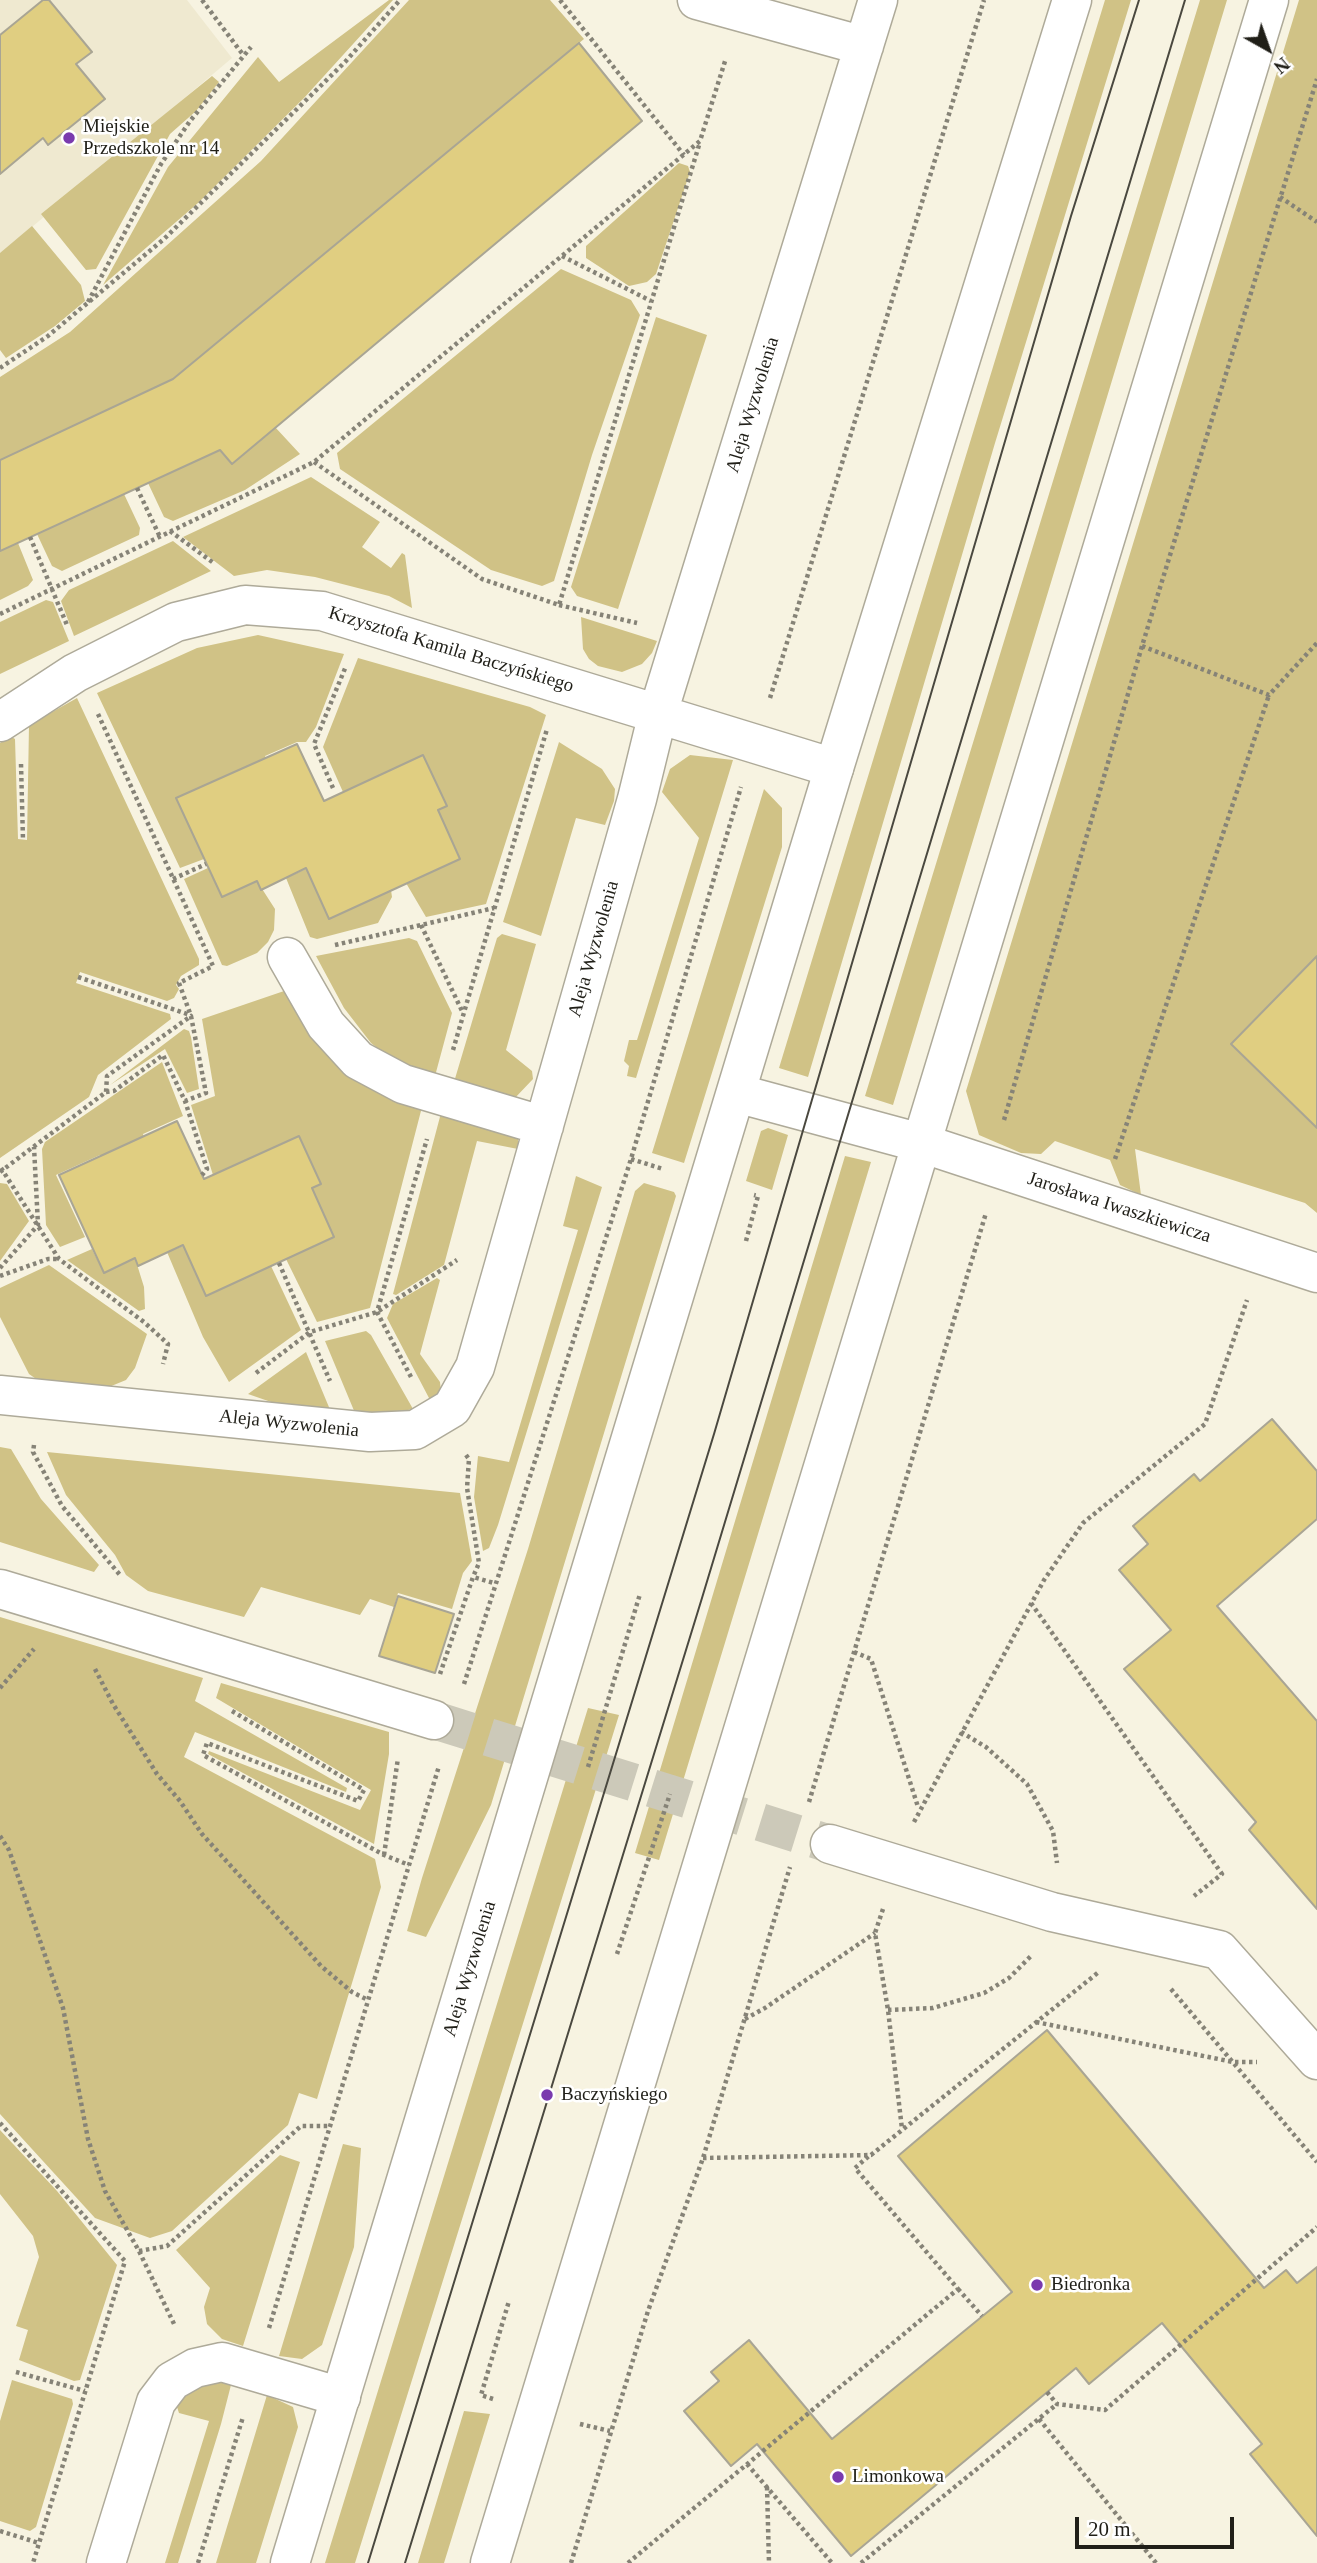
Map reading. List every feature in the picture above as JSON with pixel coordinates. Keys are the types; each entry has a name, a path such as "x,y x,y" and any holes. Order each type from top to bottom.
{"main road":[{"path":"697,0 741,10 864,47"},
{"name":"Aleja Wyzwolenia","path":"0,1395 349,1430 415,1430 452,1408 475,1367 658,713 878,0"},
{"name":"Aleja Wyzwolenia","path":"290,2563 834,768 1072,0"},
{"path":"490,2563 1269,0"},
{"name":"Krzysztofa Kamila Baczyńskiego","path":"10,715 75,673 176,622 244,605 322,611 834,768"},
{"path":"287,957 326,1026 358,1060 403,1084 544,1126"},
{"path":"736,1093 922,1143"},
{"name":"Jarosława Iwaszkiewicza","path":"922,1143 1317,1273"},
{"path":"0,1589 422,1716"},
{"path":"830,1844 1052,1912 1219,1950 1317,2060"},
{"path":"106,2563 156,2402 172,2381 195,2368 222,2362 341,2397"}],"path":[{"path":"202,0 244,55"},
{"path":"0,368 48,337 164,239 246,163 345,62 400,0"},
{"path":"560,0 684,155"},
{"path":"767,706 984,0"},
{"path":"559,605 741,10"},
{"path":"86,306 161,164 190,121 251,47"},
{"path":"1001,1131 1142,646 1316,82"},
{"path":"0,614 314,462 700,141"},
{"path":"1280,197 1317,222"},
{"path":"562,256 652,302"},
{"path":"314,462 482,579 559,605 682,634"},
{"path":"137,488 160,537"},
{"path":"30,537 54,588 73,642 75,673 89,695 213,966 179,983 191,1016 206,1093 185,1101"},
{"path":"333,788 314,744 364,623"},
{"path":"1101,1201 1269,695 1317,643"},
{"path":"1142,646 1269,695"},
{"path":"10,715 23,840"},
{"path":"463,1686 631,1159 742,785"},
{"path":"173,878 206,864"},
{"path":"287,957 494,908"},
{"path":"421,925 463,1014"},
{"path":"78,977 191,1016"},
{"path":"106,1092 107,1076 191,1016"},
{"path":"151,1410 168,1344 144,1322 60,1259 1,1169 106,1092 114,1091 163,1055 185,1101 207,1169 202,1175"},
{"path":"0,1268 38,1225 34,1146"},
{"path":"631,1159 667,1171"},
{"path":"807,1809 988,1209"},
{"path":"199,1415 310,1332 377,1312 517,1220"},
{"path":"854,1652 871,1659 919,1808 1031,1603 1083,1523 1205,1424 1262,1255"},
{"path":"0,1276 48,1259 60,1259"},
{"path":"279,1263 349,1430"},
{"path":"62,1506 107,1560"},
{"path":"384,1855 422,1716 473,1577 494,1583"},
{"path":"588,1768 640,1594"},
{"path":"982,2316 855,2168 1222,1874 1031,1603"},
{"path":"66,1609 113,1704 157,1774 180,1801 201,1834 321,1966 352,1992 368,2000"},
{"path":"224,1657 210,1698 364,1790 358,1801 208,1744 203,1755 384,1855 409,1865"},
{"path":"267,2337 440,1763"},
{"path":"617,1954 670,1794"},
{"path":"0,1836 9,1850 63,2008 88,2139 101,2178 195,2368"},
{"path":"571,2563 640,2335 703,2158 791,1861"},
{"path":"745,2018 765,2008 875,1933 888,2010 902,2129"},
{"path":"1170,1987 1317,2162"},
{"path":"1036,2022 1233,2062 1269,2063"},
{"path":"0,2123 125,2261 33,2563"},
{"path":"139,2251 167,2246 301,2126 330,2126"},
{"path":"703,2158 871,2155"},
{"path":"1046,2392 1057,2404 1105,2410 1317,2227"},
{"path":"628,2563 958,2289"},
{"path":"500,2401 481,2395 509,2301"},
{"path":"16,2372 85,2391"},
{"path":"861,2563 1057,2404"},
{"path":"198,2563 246,2405"},
{"path":"1039,2419 1156,2563"},
{"path":"747,2464 832,2563"},
{"path":"767,2486 769,2563"},
{"path":"0,2531 39,2543"}],"shaded area":[{"name":"Miejskie Przedszkole nr 14","path":"0,0 187,0 232,58 0,254"},
{"path":"389,0 393,0 304,98 198,203 103,285 168,167 258,57 279,82"},
{"path":"409,0 550,0 584,39 173,379 0,460 0,377 70,332 261,161"},
{"path":"1105,0 1131,0 995,443 808,1077 779,1068"},
{"path":"1200,0 1227,0 893,1105 865,1096"},
{"path":"1299,0 1317,0 1317,1213 1305,1203 1135,1149 1141,1195 1120,1185 1110,1160 1055,1141 1041,1154 1021,1153 979,1135 966,1091"},
{"path":"212,76 219,82 196,111 170,134 96,269 86,270 41,214"},
{"path":"679,163 688,166 690,172 656,274 647,282 629,286 586,258 586,246"},
{"path":"32,226 81,285 85,301 55,326 6,358 0,350 0,253"},
{"path":"561,269 631,300 640,315 592,455 554,581 542,586 491,570 340,469 337,453"},
{"path":"656,317 707,335 618,609 577,596 571,587"},
{"path":"275,427 300,454 245,490 173,521 164,517 148,483 218,449 232,464"},
{"path":"311,477 380,522 362,547 391,568 402,553 405,555 412,608 389,596 315,577 267,570 234,576 183,537"},
{"path":"124,494 140,528 139,535 62,571 52,566 37,534"},
{"path":"173,541 211,571 74,636 61,601 69,590"},
{"path":"18,543 33,580 28,586 0,600 0,551"},
{"path":"46,600 53,602 69,641 0,674 0,622"},
{"path":"581,617 657,641 652,653 642,664 622,672 598,666 589,659 583,649"},
{"path":"258,635 344,654 316,727 306,742 297,742 265,756 269,765 216,780 176,798 204,859 180,868 97,693 197,648"},
{"path":"358,658 530,707 546,715 486,904 426,917 406,883 460,858 438,810 447,805 423,755 343,792 323,747"},
{"path":"77,698 199,959 199,965 181,976 174,998 167,1001 80,972 76,983 170,1014 171,1019 98,1075 89,1097 0,1158 0,743 10,736 15,739 18,839 27,840 29,725"},
{"path":"559,742 602,769 615,789 614,801 605,825 576,818 541,936 503,922"},
{"path":"690,755 733,760 636,1078 627,1076 629,1066 624,1061 629,1040 637,1040 699,838 662,792 670,769"},
{"path":"764,789 782,808 782,847 684,1163 652,1153"},
{"path":"208,868 222,897 257,881 275,909 274,930 268,942 257,953 227,966 222,965 184,879"},
{"path":"306,869 329,919 391,890 392,897 378,923 317,939 310,937 286,878"},
{"path":"502,934 536,944 506,1050 532,1071 533,1079 514,1099 454,1082 497,938"},
{"path":"409,938 417,941 452,1013 435,1076 395,1062 371,1043 344,1008 316,956"},
{"path":"287,990 422,1107 370,1308 317,1322 286,1259 334,1237 312,1188 299,1136 213,1175 191,1105 215,1096 202,1019"},
{"path":"184,1029 189,1031 191,1037 199,1089 187,1093 165,1049 110,1085"},
{"path":"162,1062 183,1116 143,1134 146,1144 105,1163 100,1155 56,1175 85,1237 60,1247 46,1225 42,1149 45,1142"},
{"path":"441,1113 518,1139 518,1149 477,1141 444,1265 396,1295 393,1294"},
{"path":"768,1128 788,1135 772,1190 746,1181 761,1131"},
{"path":"845,1156 871,1162 659,1860 635,1853"},
{"path":"576,1176 602,1187 498,1525 489,1548 483,1551 474,1497 478,1456 509,1462 578,1230 563,1226"},
{"path":"0,1183 7,1184 29,1221 0,1261"},
{"path":"644,1183 674,1192 676,1196 491,1805 426,1937 407,1931 422,1878 528,1549 635,1191"},
{"path":"183,1246 206,1295 271,1266 301,1330 229,1382 203,1337 167,1252"},
{"path":"92,1249 104,1273 135,1258 144,1287 145,1309 139,1311 67,1260"},
{"path":"49,1265 147,1334 135,1368 126,1380 104,1389 42,1383 29,1374 0,1317 0,1288"},
{"path":"437,1278 440,1280 420,1354 440,1382 441,1391 433,1399 429,1398 387,1318 393,1304"},
{"path":"366,1331 371,1335 413,1409 394,1413 355,1413 325,1341"},
{"path":"306,1352 331,1412 271,1402 248,1394"},
{"path":"0,1447 11,1449 41,1499 99,1565 94,1572 0,1542"},
{"path":"47,1452 460,1493 472,1561 463,1573 452,1609 398,1593 394,1607 370,1599 360,1615 261,1587 244,1617 148,1591 126,1575 115,1555 66,1495"},
{"path":"0,1617 203,1678 195,1701 347,1788 346,1792 195,1732 184,1757 375,1859 381,1887 317,2099 299,2093 288,2125 172,2231 150,2238 95,2218 0,2114"},
{"path":"221,1683 389,1732 389,1754 374,1844 208,1754 209,1751 360,1810 371,1790 216,1698"},
{"path":"588,1708 619,1715 355,2563 325,2563"},
{"path":"0,2130 57,2191 117,2265 80,2380 74,2381 19,2360 28,2330 16,2326 39,2257 33,2236 0,2194"},
{"path":"343,2144 361,2148 354,2247 322,2345 302,2359 279,2356"},
{"path":"280,2155 300,2162 243,2346 222,2339 207,2324 204,2307 210,2288 176,2250"},
{"path":"12,2380 72,2399 73,2404 36,2527 30,2531 0,2521 0,2421"},
{"path":"217,2381 231,2385 221,2424 178,2563 165,2563 209,2421 179,2413 174,2398 185,2389"},
{"path":"267,2395 293,2407 298,2427 256,2563 216,2563"},
{"path":"464,2411 490,2414 444,2563 418,2563"}],"building":[{"path":"43,0 49,0 92,52 76,64 105,99 48,145 43,138 0,174 0,35"},
{"path":"579,43 642,121 232,464 220,450 0,551 0,460 173,379"},
{"path":"297,744 324,801 423,755 447,806 438,810 460,859 329,919 306,868 261,890 257,881 222,897 176,798"},
{"path":"1317,956 1317,1128 1231,1044"},
{"path":"177,1121 204,1179 299,1136 321,1184 312,1188 334,1237 206,1296 183,1245 138,1266 135,1258 104,1273 59,1175"},
{"path":"1272,1419 1317,1471 1317,1519 1217,1606 1317,1721 1317,1909 1249,1830 1256,1822 1124,1669 1171,1630 1119,1570 1148,1544 1133,1526 1194,1474 1200,1481"},
{"path":"398,1596 454,1614 435,1673 379,1656"},
{"path":"1047,2030 1264,2288 1286,2270 1297,2283 1317,2267 1317,2536 1250,2454 1262,2444 1162,2323 1089,2384 1076,2368 851,2556 757,2444 731,2466 684,2411 719,2381 711,2372 749,2340 832,2439 1012,2292 898,2156"}],"tunnel":[{"path":"434,1720 830,1844"}],"tram line":[{"path":"368,2563 714,1434 1071,216 1139,0"},
{"path":"405,2563 702,1598 1185,0"}],"place":[{"name":"Miejskie Przedszkole nr 14","path":"69,138"},
{"name":"Baczyńskiego","path":"547,2095"},
{"name":"Biedronka","path":"1037,2285"},
{"name":"Limonkowa","path":"838,2477"}]}
